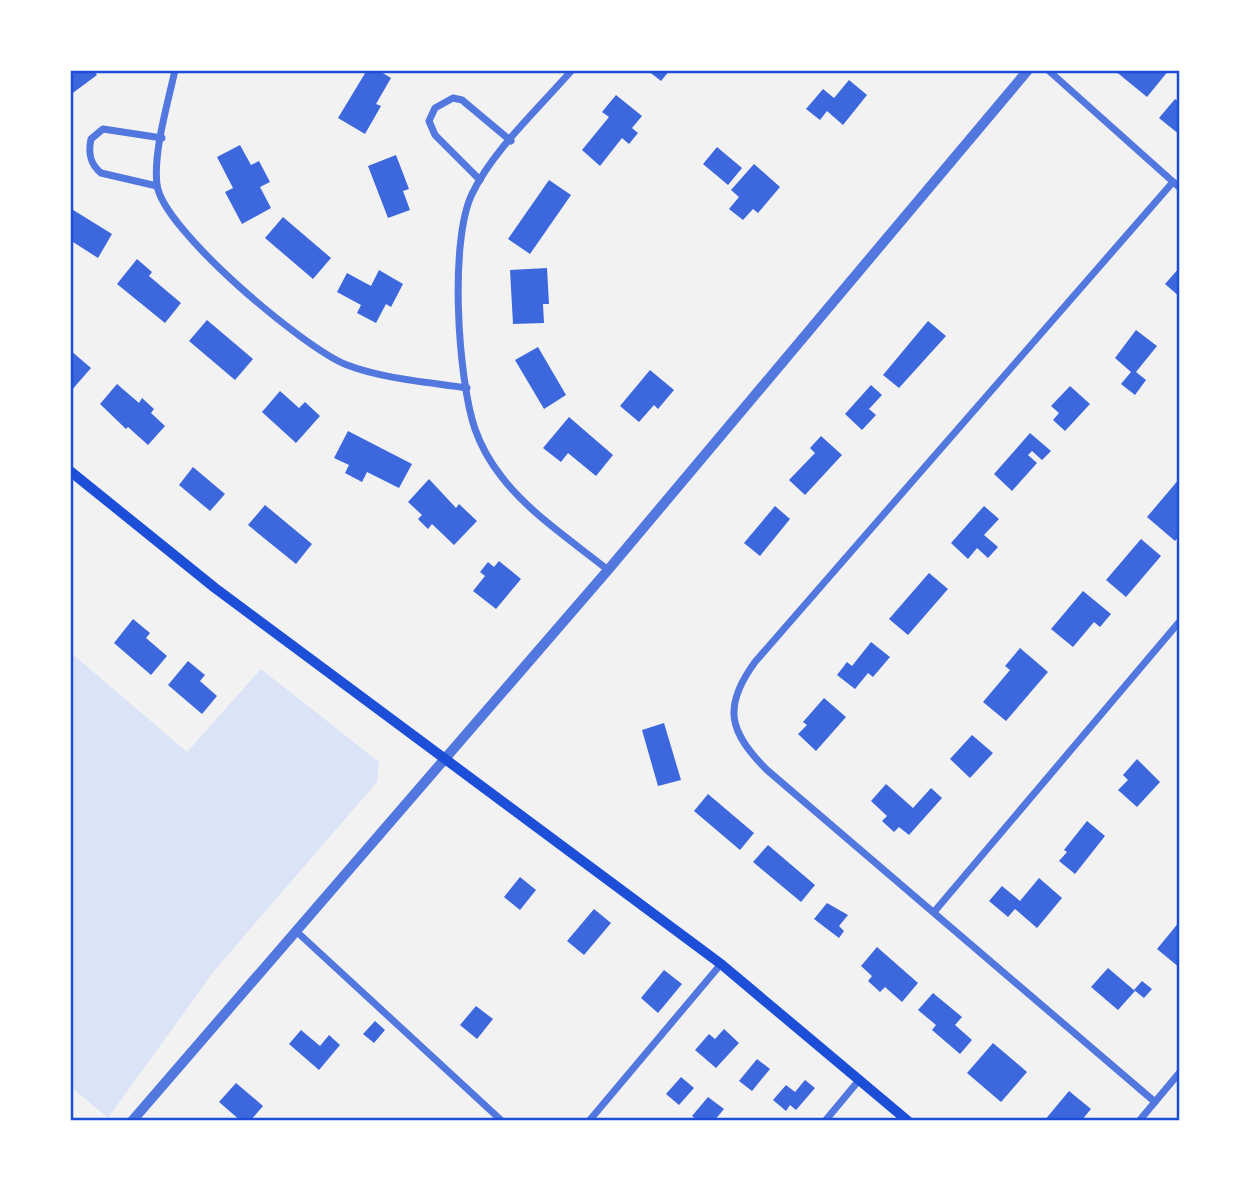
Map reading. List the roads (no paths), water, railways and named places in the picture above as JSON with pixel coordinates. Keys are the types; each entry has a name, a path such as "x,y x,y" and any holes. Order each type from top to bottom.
{"main road":[{"path":"70,471 215,588 722,964 908,1121"}],"street":[{"path":"175,70 162,138 157,186 172,219 192,241 300,337 328,357 370,372 467,388"},
{"path":"572,70 480,180 466,209 458,258 467,388 476,430 499,474 527,504 608,570"},
{"path":"132,1121 608,570 1028,70"},
{"path":"1048,70 1180,188"},
{"path":"480,180 435,135 429,121 435,108 453,98 462,100 511,141"},
{"path":"157,186 101,173 95,168 89,149 95,133 108,128 162,138"},
{"path":"1155,1102 767,770 740,739 734,723 737,691 755,662 1173,182"},
{"path":"934,912 1180,621"},
{"path":"296,931 502,1121"},
{"path":"589,1121 722,964"},
{"path":"1139,1121 1180,1072"},
{"path":"825,1121 860,1079"}]}
